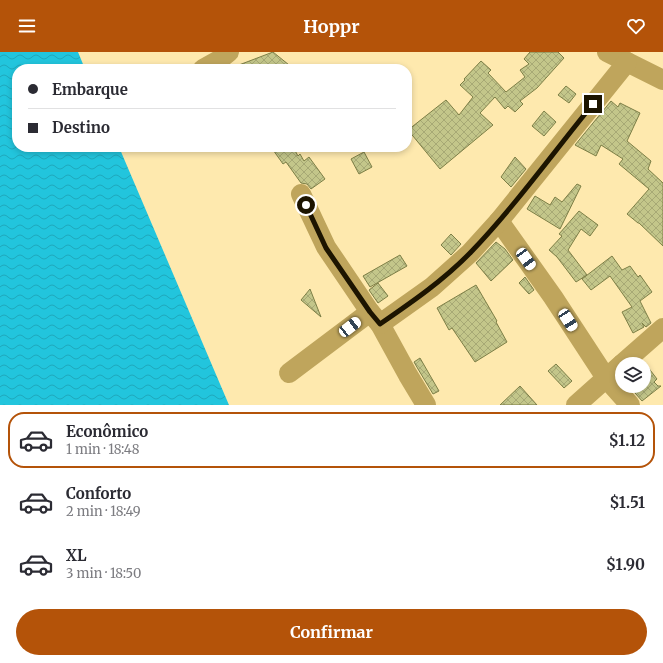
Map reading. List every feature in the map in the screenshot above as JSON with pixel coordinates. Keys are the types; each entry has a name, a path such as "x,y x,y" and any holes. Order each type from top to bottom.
{"street":[{"path":"212,64 229,52"},
{"path":"608,52 663,80"},
{"path":"289,373 376,318 432,287 470,253 499,221 627,62"},
{"path":"301,194 326,248 376,318 426,405"},
{"path":"499,221 553,297 606,378 630,405"},
{"path":"630,357 663,328"},
{"path":"576,405 615,370"}],"water":[{"path":"0,52 78,52 83,64 12,64 12,152 121,152 229,405 0,405"}],"building":[{"path":"273,52 288,64 242,64"},
{"path":"530,52 558,52 564,58 537,88 520,101 523,104 515,112 508,106 505,109 495,97 480,113 493,125 440,169 412,135 412,127 446,100 459,115 473,97 460,85 481,61 491,70 488,73 506,92 525,77 520,70 529,64 524,59"},
{"path":"566,86 576,94 569,103 558,95"},
{"path":"611,101 618,107 620,103 640,113 627,141 651,161 648,169 663,183 663,246 639,223 627,214 649,189 619,164 623,159 601,145 596,156 575,145"},
{"path":"544,111 556,122 544,136 532,126"},
{"path":"275,152 296,152 298,156 300,154 304,161 309,157 325,179 311,189 307,184 301,183 286,162 283,164"},
{"path":"364,152 372,167 359,174 351,159"},
{"path":"515,157 526,169 511,187 501,177"},
{"path":"577,184 581,186 560,229 527,209 535,196 550,205 555,197 562,202"},
{"path":"579,211 598,225 590,236 581,229 568,250 587,275 576,282 557,257 549,250 562,236 559,234"},
{"path":"451,234 461,244 451,255 441,245"},
{"path":"496,242 505,249 513,260 491,281 476,263"},
{"path":"400,255 407,266 370,287 363,276"},
{"path":"612,256 622,270 630,266 638,277 640,275 652,292 640,301 651,323 646,327 642,323 644,327 633,333 622,312 632,307 610,276 591,290 582,279"},
{"path":"525,277 534,290 529,294 519,283"},
{"path":"378,283 388,296 378,303 369,290"},
{"path":"476,285 497,321 496,322 507,342 475,362 452,328 449,330 437,308"},
{"path":"310,289 321,317 301,300"},
{"path":"420,358 439,391 433,394 414,362"},
{"path":"556,364 572,381 564,388 548,371"},
{"path":"651,371 657,379 654,382 658,386 661,386 642,401 635,393 651,393"},
{"path":"520,386 537,405 500,405"}],"route":[{"path":"306,205 326,248 370,312 380,324 432,287 470,253 499,221 593,104"}]}
